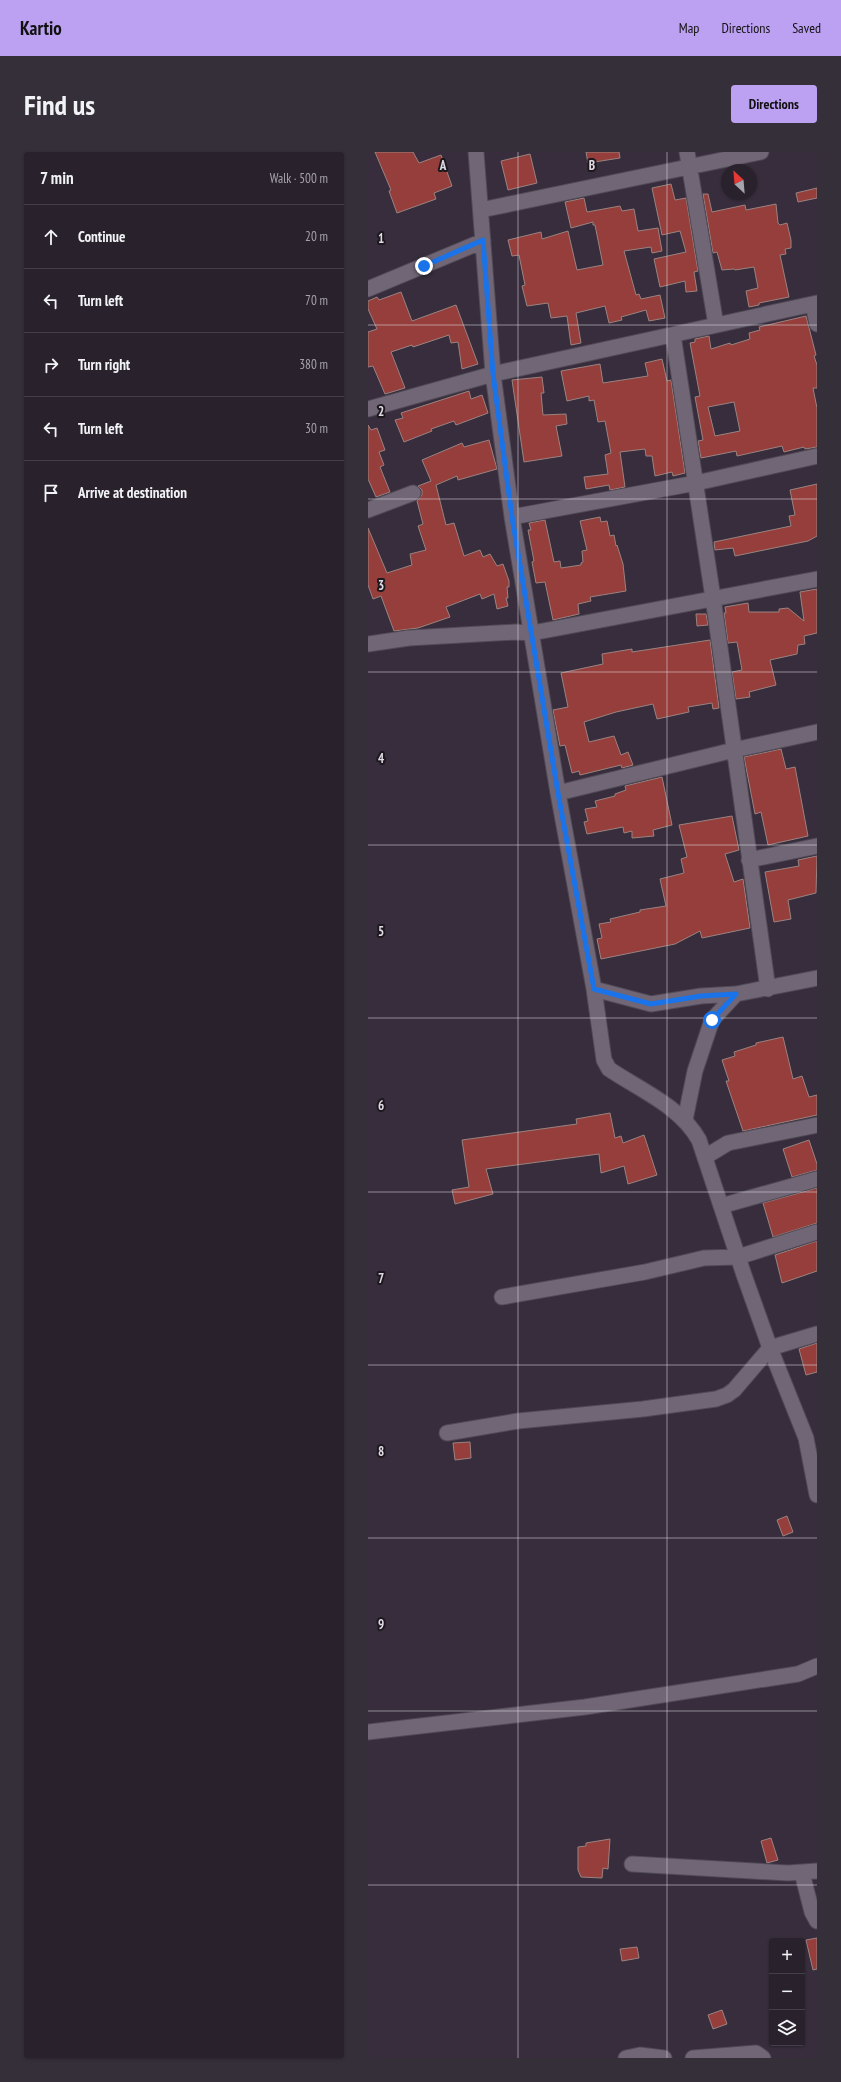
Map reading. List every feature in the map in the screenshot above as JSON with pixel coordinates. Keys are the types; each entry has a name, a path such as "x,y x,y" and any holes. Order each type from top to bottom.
{"street":[{"path":"476,152 493,374 512,517 558,793 594,989 602,1047 609,1069 677,1113 685,1120 695,1133 705,1157 770,1348 812,1436 817,1495"},
{"path":"686,152 716,325"},
{"path":"481,210 761,152"},
{"path":"368,289 483,240"},
{"path":"368,409 493,374 815,303 817,324"},
{"path":"673,334 713,598 768,989"},
{"path":"512,517 696,483 817,456"},
{"path":"368,510 413,493"},
{"path":"368,644 416,638 532,632 817,579"},
{"path":"558,793 734,750 817,732"},
{"path":"749,860 817,846"},
{"path":"594,989 651,1004 701,996 736,994 768,989 817,978"},
{"path":"685,1120 695,1071 712,1020 736,994"},
{"path":"705,1157 728,1143 817,1125"},
{"path":"721,1206 817,1179"},
{"path":"502,1297 645,1272 704,1258 738,1257 817,1232"},
{"path":"447,1433 518,1421 643,1409 716,1399 727,1395 734,1390 770,1348 817,1334"},
{"path":"368,1732 586,1707 798,1674 817,1666"},
{"path":"632,1864 802,1873 817,1871"},
{"path":"802,1873 812,1912 817,1921"},
{"path":"693,2058 756,2053 762,2058"},
{"path":"626,2058 640,2055 664,2058"}],"building":[{"path":"375,152 413,152 419,163 441,155 452,186 434,193 436,199 397,213 389,191 391,190"},
{"path":"586,152 619,152 620,158 588,163"},
{"path":"530,154 537,183 508,190 501,161"},
{"path":"671,184 675,200 686,198 698,271 694,272 697,291 686,292 685,281 660,287 654,259 686,252 680,231 662,235 652,188"},
{"path":"817,188 817,198 798,202 796,193"},
{"path":"703,194 708,194 712,212 745,205 746,210 776,204 778,223 780,225 787,223 791,240 791,248 785,249 786,254 780,255 789,297 759,303 759,305 749,307 746,291 758,288 754,267 735,270 722,270 717,252 713,253"},
{"path":"584,198 587,212 620,206 622,211 634,209 638,231 658,228 662,251 652,253 651,247 624,251 636,295 639,294 641,299 660,295 665,318 649,321 646,310 621,317 622,320 609,323 605,306 576,313 581,343 571,345 567,316 551,318 548,303 527,306 522,286 525,285 519,255 512,256 508,240 541,232 542,239 568,231 577,270 603,265 595,225 593,225 593,222 571,228 565,202"},
{"path":"401,292 412,321 456,305 478,364 462,369 458,342 451,343 449,335 413,347 412,345 391,352 405,388 385,394 373,366 368,367 368,332 377,329 368,309 368,301 377,297 379,300"},
{"path":"806,316 816,355 814,356 817,365 817,388 813,388 817,408 817,447 805,449 804,447 784,452 782,446 737,456 736,451 701,458 698,441 703,440 695,397 700,396 690,343 695,342 695,339 709,336 711,349 730,343 731,345 750,339 749,333 760,330 759,327","holes":["734,402 740,431 715,436 708,407"]},
{"path":"662,359 667,381 671,380 685,473 673,476 672,472 655,476 652,456 646,456 645,449 620,452 625,487 610,490 609,485 586,489 584,477 608,474 605,455 611,453 605,421 598,422 594,400 589,401 589,396 567,401 561,371 600,364 603,383 648,376 645,363"},
{"path":"542,377 544,393 541,393 543,415 566,414 567,424 556,426 562,456 524,462 512,380"},
{"path":"469,391 471,399 482,395 488,413 456,425 454,421 431,429 432,431 404,442 395,420 403,418 401,413"},
{"path":"368,425 371,430 377,428 385,450 379,452 384,465 380,467 390,492 376,497 368,479"},
{"path":"489,440 497,469 458,480 457,476 436,485 446,525 454,523 464,556 480,550 483,557 490,554 497,566 503,564 509,581 509,587 507,587 508,598 506,598 508,606 497,609 494,594 482,599 480,594 446,607 450,617 418,628 394,631 381,596 373,599 368,585 368,528 387,573 412,565 410,554 426,550 418,526 423,524 417,501 422,495 422,490 418,486 431,481 422,460 462,443 464,447"},
{"path":"817,484 817,536 808,541 735,556 733,548 715,550 714,542 791,526 789,516 795,515 790,490"},
{"path":"600,517 601,522 607,521 610,536 614,535 616,546 617,545 623,564 626,591 590,597 591,601 578,604 579,614 553,620 545,582 536,583 532,562 534,561 528,530 531,530 529,523 545,520 554,562 560,561 561,568 581,565 583,562 582,551 587,550 580,521"},
{"path":"817,589 817,633 804,636 805,644 798,645 797,654 770,660 776,685 749,692 750,697 736,699 732,672 742,670 737,642 728,643 724,613 726,613 725,607 748,603 749,612 779,612 779,609 788,608 804,621 800,592"},
{"path":"696,614 706,614 708,625 697,626"},
{"path":"710,640 719,708 713,709 712,703 688,707 689,712 657,719 653,704 616,712 584,722 589,742 614,736 621,755 628,752 633,765 622,768 621,765 580,775 579,771 572,773 565,745 560,746 553,710 568,707 561,673 603,664 602,654 632,649 632,652"},
{"path":"781,749 786,769 795,767 808,836 768,845 761,812 755,814 744,757"},
{"path":"662,777 672,825 653,830 654,836 632,838 632,831 624,833 623,827 587,834 584,822 588,821 585,809 597,807 595,801 615,796 615,794 626,790 625,786"},
{"path":"732,816 739,850 725,854 734,882 743,879 750,928 702,938 700,931 675,944 601,959 597,939 602,938 599,924 611,922 610,919 640,912 640,910 666,906 660,879 684,873 681,859 687,857 679,825"},
{"path":"817,856 816,893 788,900 791,919 774,922 765,872 799,866 798,860"},
{"path":"783,1037 793,1079 802,1076 809,1097 817,1095 817,1115 743,1131 726,1081 729,1081 722,1060 735,1056 734,1052 756,1045 756,1043"},
{"path":"610,1113 615,1138 621,1136 623,1143 644,1135 657,1175 628,1184 624,1166 601,1173 599,1154 486,1169 493,1194 455,1204 452,1190 469,1187 462,1140 577,1124 576,1119"},
{"path":"809,1140 817,1164 817,1170 792,1177 783,1149"},
{"path":"817,1188 817,1223 773,1237 763,1203"},
{"path":"817,1241 817,1271 782,1283 775,1255"},
{"path":"817,1343 817,1372 806,1375 799,1349"},
{"path":"470,1442 471,1458 455,1460 453,1443"},
{"path":"787,1516 793,1532 783,1536 777,1520"},
{"path":"771,1838 778,1860 767,1863 761,1841"},
{"path":"610,1839 608,1869 603,1868 602,1878 581,1877 578,1870 578,1847 586,1846 586,1843"},
{"path":"817,1938 817,1969 813,1970 806,1940"},
{"path":"637,1947 639,1958 622,1961 620,1949"},
{"path":"722,2010 727,2024 713,2029 708,2015"}],"route":[{"path":"424,266 483,240 493,374 512,517 558,793 594,989 634,1001 651,1004 701,996 736,994 712,1020"}]}
